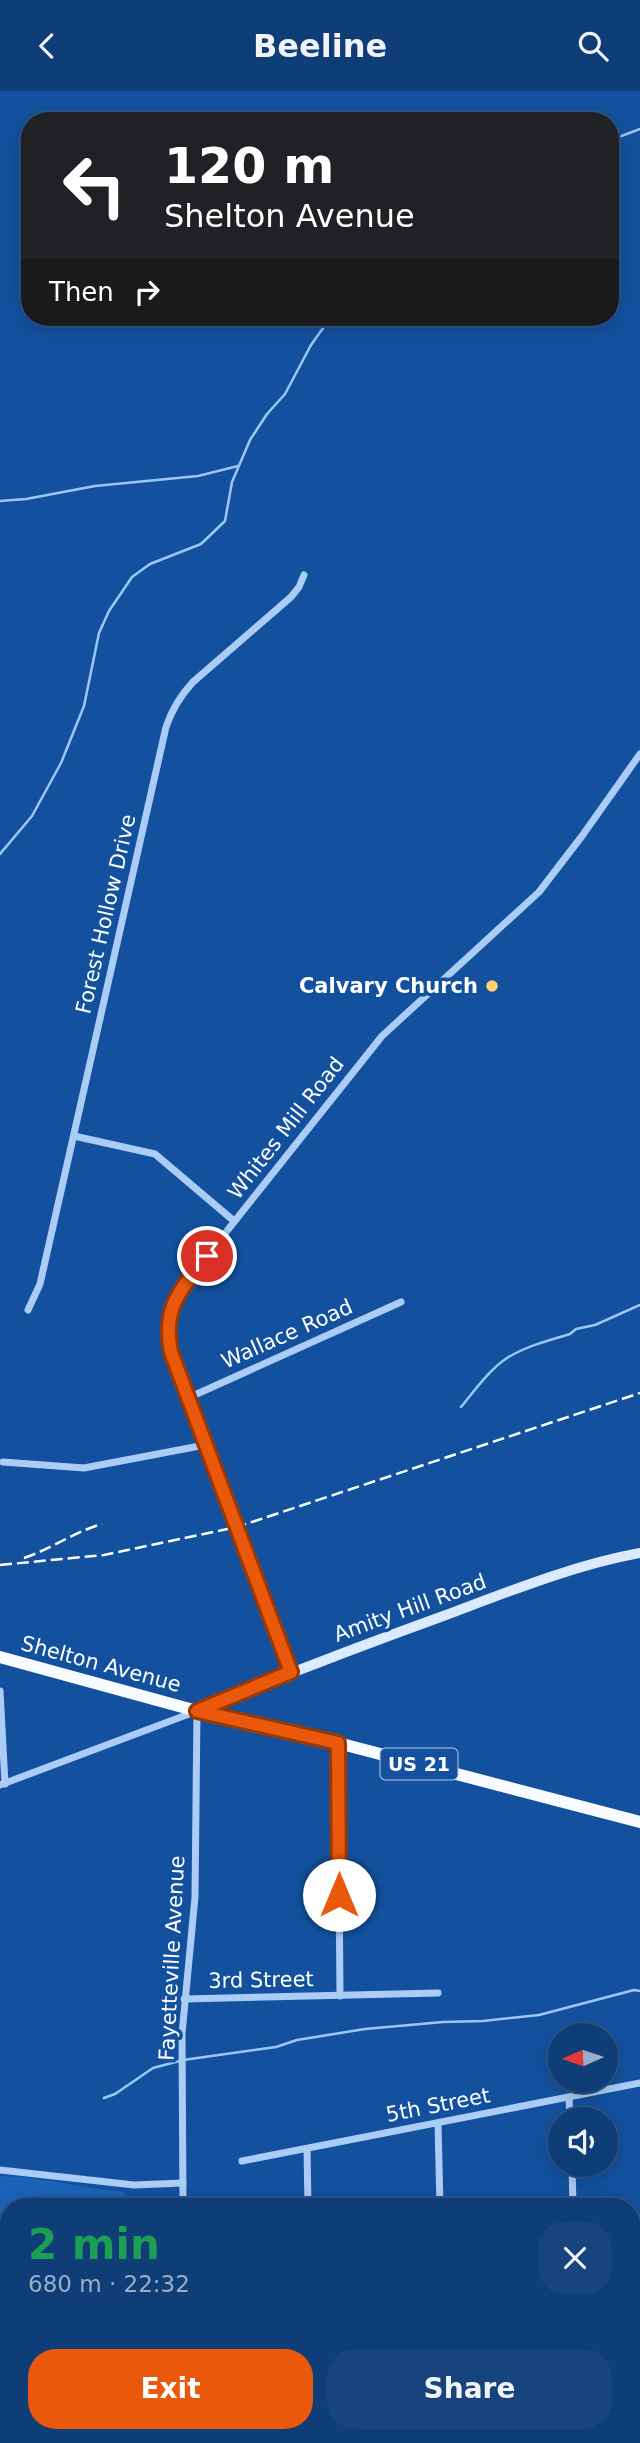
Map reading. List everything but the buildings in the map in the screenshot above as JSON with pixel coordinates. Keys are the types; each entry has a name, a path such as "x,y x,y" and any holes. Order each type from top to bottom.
{"main road":[{"name":"Shelton Avenue","path":"0,1657 197,1711 338,1743 640,1822"}],"street":[{"name":"Forest Hollow Drive","path":"29,1310 40,1284 172,710 193,682 291,597 304,575"},
{"name":"Whites Mill Road","path":"291,1672 171,1352 167,1331 170,1310 180,1290 382,1036 539,892 640,754"},
{"path":"74,1136 155,1154 234,1221"},
{"name":"Wallace Road","path":"188,1398 401,1302"},
{"path":"3,1462 84,1468 205,1445"},
{"name":"Amity Hill Road","path":"197,1711 291,1672 513,1590 611,1558 640,1553"},
{"path":"0,1691 2,1784 197,1711"},
{"name":"Fayetteville Avenue","path":"183,2198 182,2034 195,1897 197,1711"},
{"path":"338,1743 340,1996"},
{"name":"3rd Street","path":"184,1999 438,1993"},
{"name":"5th Street","path":"243,2161 640,2083"},
{"path":"569,2097 569,2107"},
{"path":"438,2123 440,2198"},
{"path":"306,2149 308,2198"},
{"path":"0,2170 134,2185 183,2183"},
{"path":"572,2177 573,2198"}],"shaded area":[{"path":"0,2176 124,2192 124,2198 0,2198"}],"waterway":[{"path":"619,137 640,129"},
{"path":"0,854 32,816 61,763 84,706 99,633 109,611 132,577 150,564 201,544 225,521 232,482 250,440 267,414 285,394 311,345 325,326"},
{"path":"0,501 95,486 198,476 238,466"},
{"path":"461,1407 494,1368 514,1354 570,1334 576,1329 595,1325 640,1305"},
{"path":"104,2098 115,2094 153,2068 183,2060 276,2047 297,2040 365,2029 539,2015 634,1990 640,1991"}],"railway":[{"path":"0,1565 104,1555 237,1527 640,1393"},
{"path":"24,1558 102,1524"}],"place":[{"name":"Calvary Church","path":"492,986"}],"route":[{"path":"207,1256 180,1290 170,1310 167,1331 171,1352 291,1672 197,1711 338,1743 339,1895"}]}
